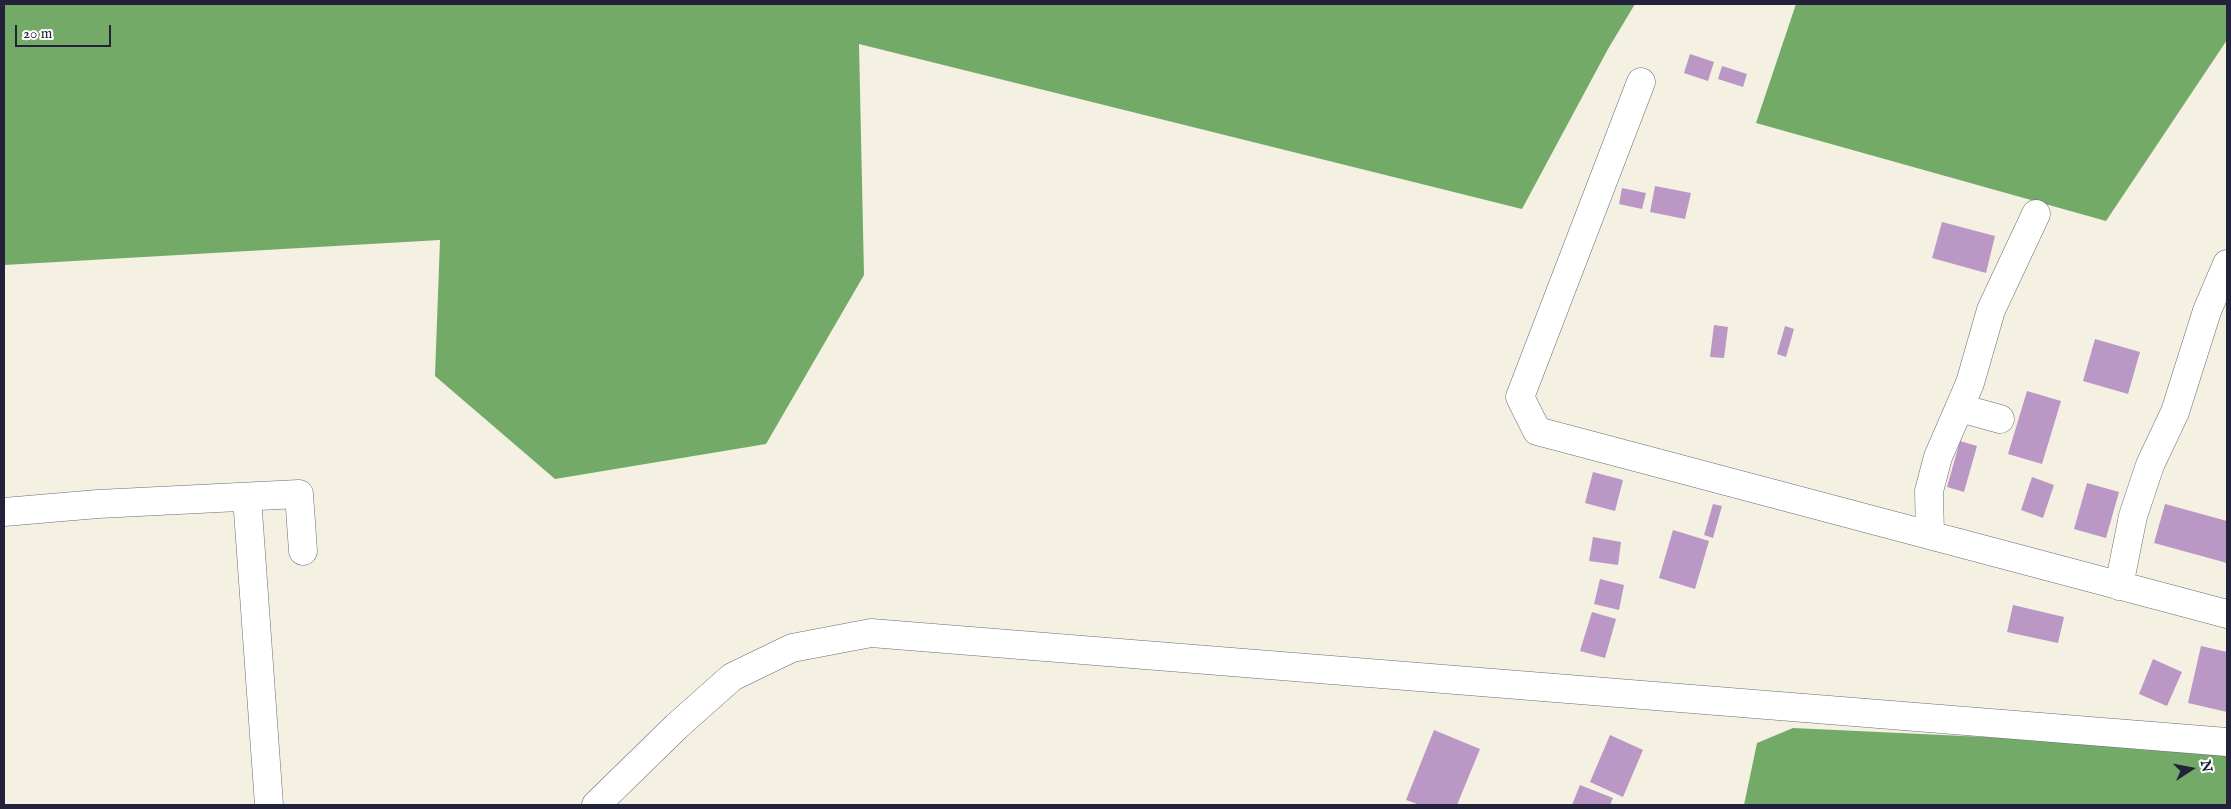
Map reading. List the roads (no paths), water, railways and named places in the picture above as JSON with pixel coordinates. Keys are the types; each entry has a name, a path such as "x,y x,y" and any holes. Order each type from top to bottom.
{"street":[{"path":"1641,82 1520,396 1537,430 2227,614"},
{"path":"1930,535 1929,491 1938,457 1970,383 1991,310 2036,214"},
{"path":"2119,586 2133,516 2150,465 2175,412 2207,311 2227,264"},
{"path":"1960,408 2000,419"},
{"path":"4,512 98,504 299,494 303,551"},
{"path":"247,497 269,805"},
{"path":"596,805 677,726 732,677 792,648 871,633 2227,742"}]}
